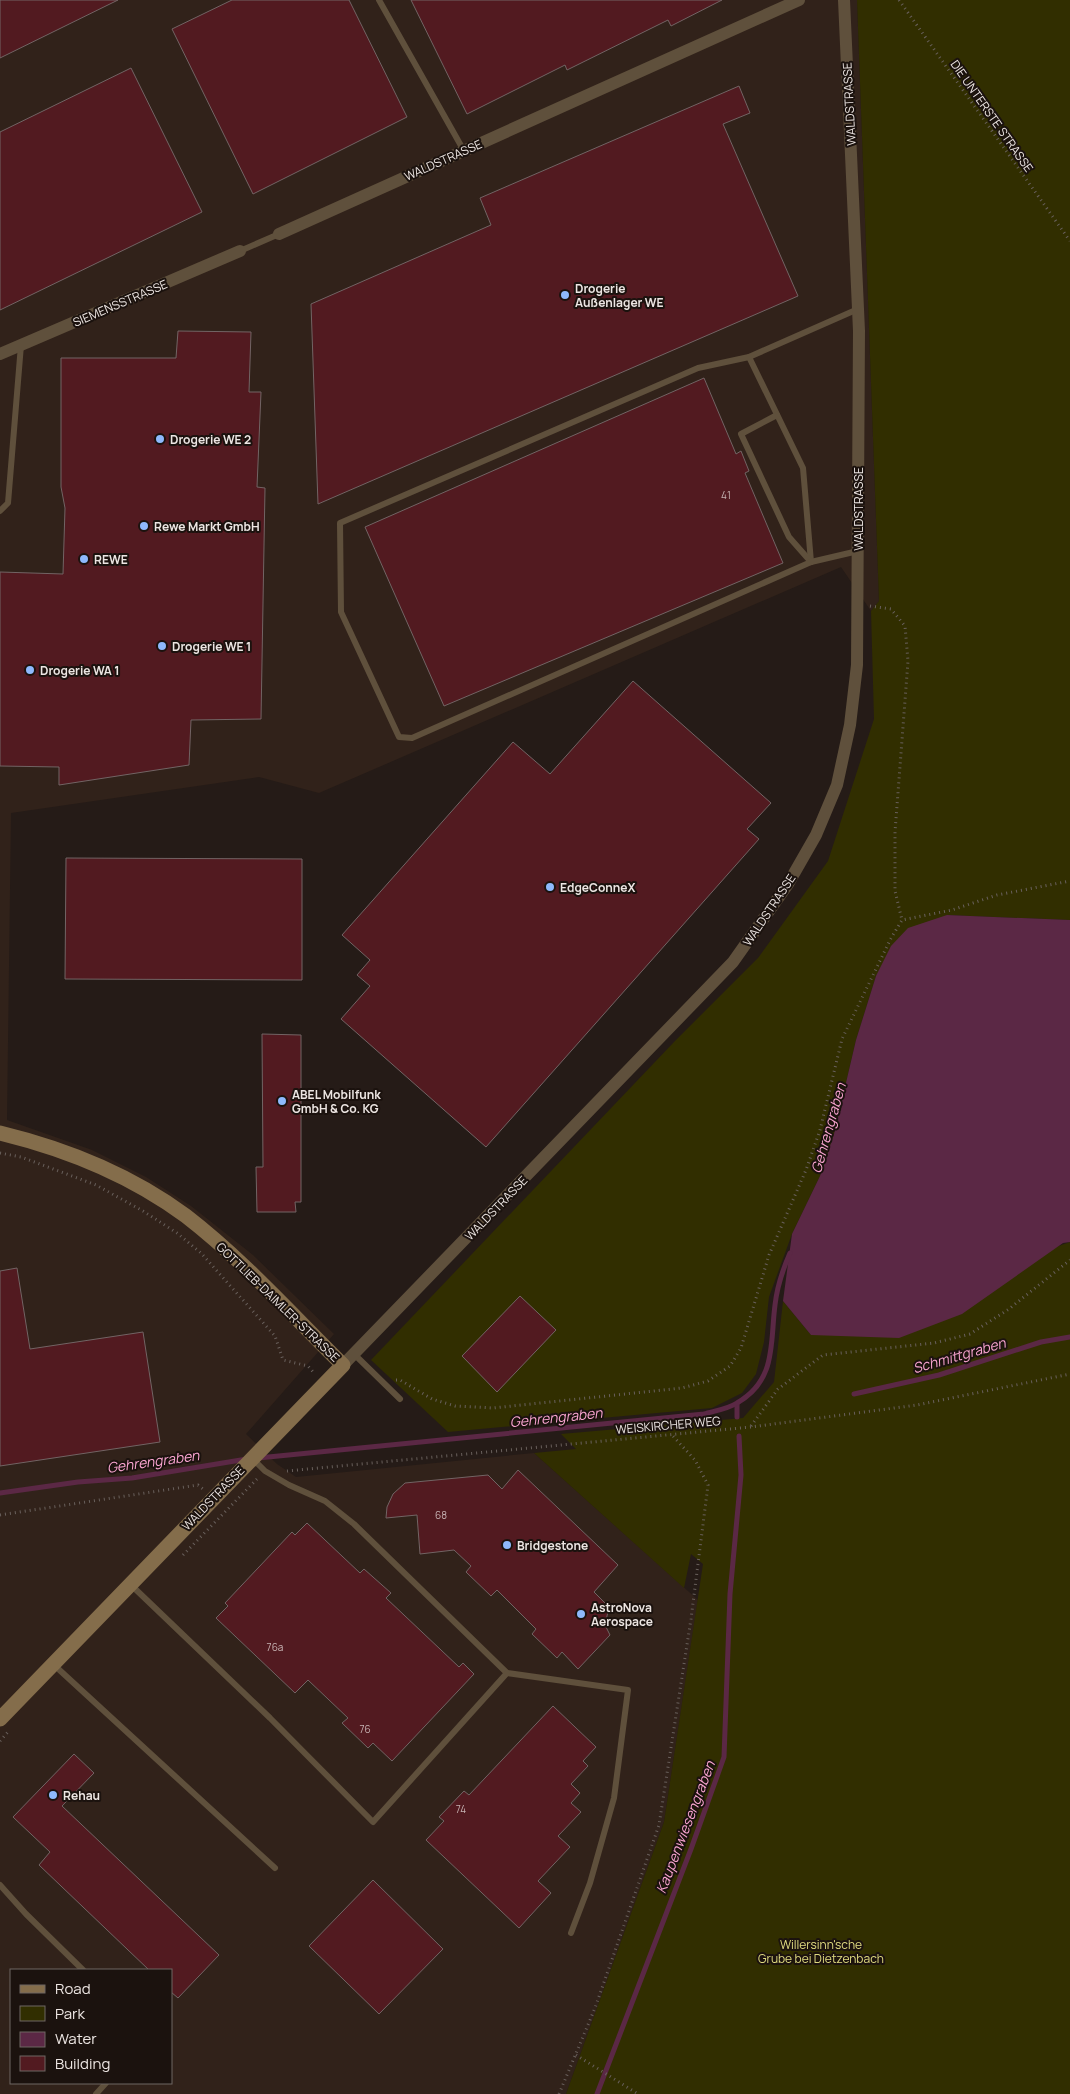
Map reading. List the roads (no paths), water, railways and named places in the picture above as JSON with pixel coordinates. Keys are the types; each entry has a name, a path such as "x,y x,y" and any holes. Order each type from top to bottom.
{"street":[{"name":"WALDSTRASSE","path":"279,234 799,0"},
{"name":"WALDSTRASSE","path":"1,1716 212,1499 253,1461 325,1383 733,962 788,884 816,835 837,785 850,725 857,665 858,309 844,0"},
{"name":"SIEMENSSTRASSE","path":"0,354 240,251"},
{"name":"GOTTLIEB-DAIMLER-STRASSE","path":"0,1133 63,1151 107,1170 144,1189 186,1216 234,1256 343,1365"}],"lane":[{"path":"378,0 464,151"},
{"path":"240,251 279,234"},
{"path":"858,309 749,357 698,368 340,523 341,612 399,737 412,738 811,562 858,551"},
{"path":"0,511 8,502 21,345"},
{"path":"749,357 802,468 811,562"},
{"path":"777,415 742,434 789,537 811,562"},
{"path":"354,1354 400,1399"},
{"path":"253,1461 264,1471 325,1501 354,1524 507,1673 628,1690 614,1798 590,1883 572,1933"},
{"path":"130,1584 270,1718 373,1822 507,1673"},
{"path":"53,1664 275,1868"},
{"path":"0,1885 81,1969"},
{"path":"96,2094 105,2084"}],"water":[{"path":"947,915 1070,920 1070,1242 1063,1243 962,1314 899,1338 811,1335 783,1301 792,1234 820,1176 834,1134 856,1040 876,976 891,946 908,928"}],"waterway":[{"name":"Gehrengraben","path":"258,1458 704,1414 729,1407 750,1394 765,1372 771,1347 777,1292 790,1253"},
{"name":"Schmittgraben","path":"854,1394 939,1375 1041,1342 1070,1337"},
{"name":"Kaupenwiesengraben","path":"737,1404 737,1417"},
{"name":"Kaupenwiesengraben","path":"597,2094 691,1849 724,1757 730,1594 741,1475 739,1436"},
{"name":"Gehrengraben","path":"0,1493 78,1482 132,1478 247,1459"}],"place":[{"name":"Drogerie Außenlager WE","path":"565,295"},
{"name":"Drogerie WE 2","path":"160,439"},
{"name":"Rewe Markt GmbH","path":"144,526"},
{"name":"REWE","path":"84,559"},
{"name":"Drogerie WE 1","path":"162,646"},
{"name":"Drogerie WA 1","path":"30,670"},
{"name":"EdgeConneX","path":"550,887"},
{"name":"ABEL Mobilfunk GmbH & Co. KG","path":"282,1101"},
{"name":"Bridgestone","path":"507,1545"},
{"name":"AstroNova Aerospace","path":"581,1614"},
{"name":"Rehau","path":"53,1795"}],"park label":[{"name":"Willersinn'sche Grube bei Dietzenbach","path":"821,1951"}]}
